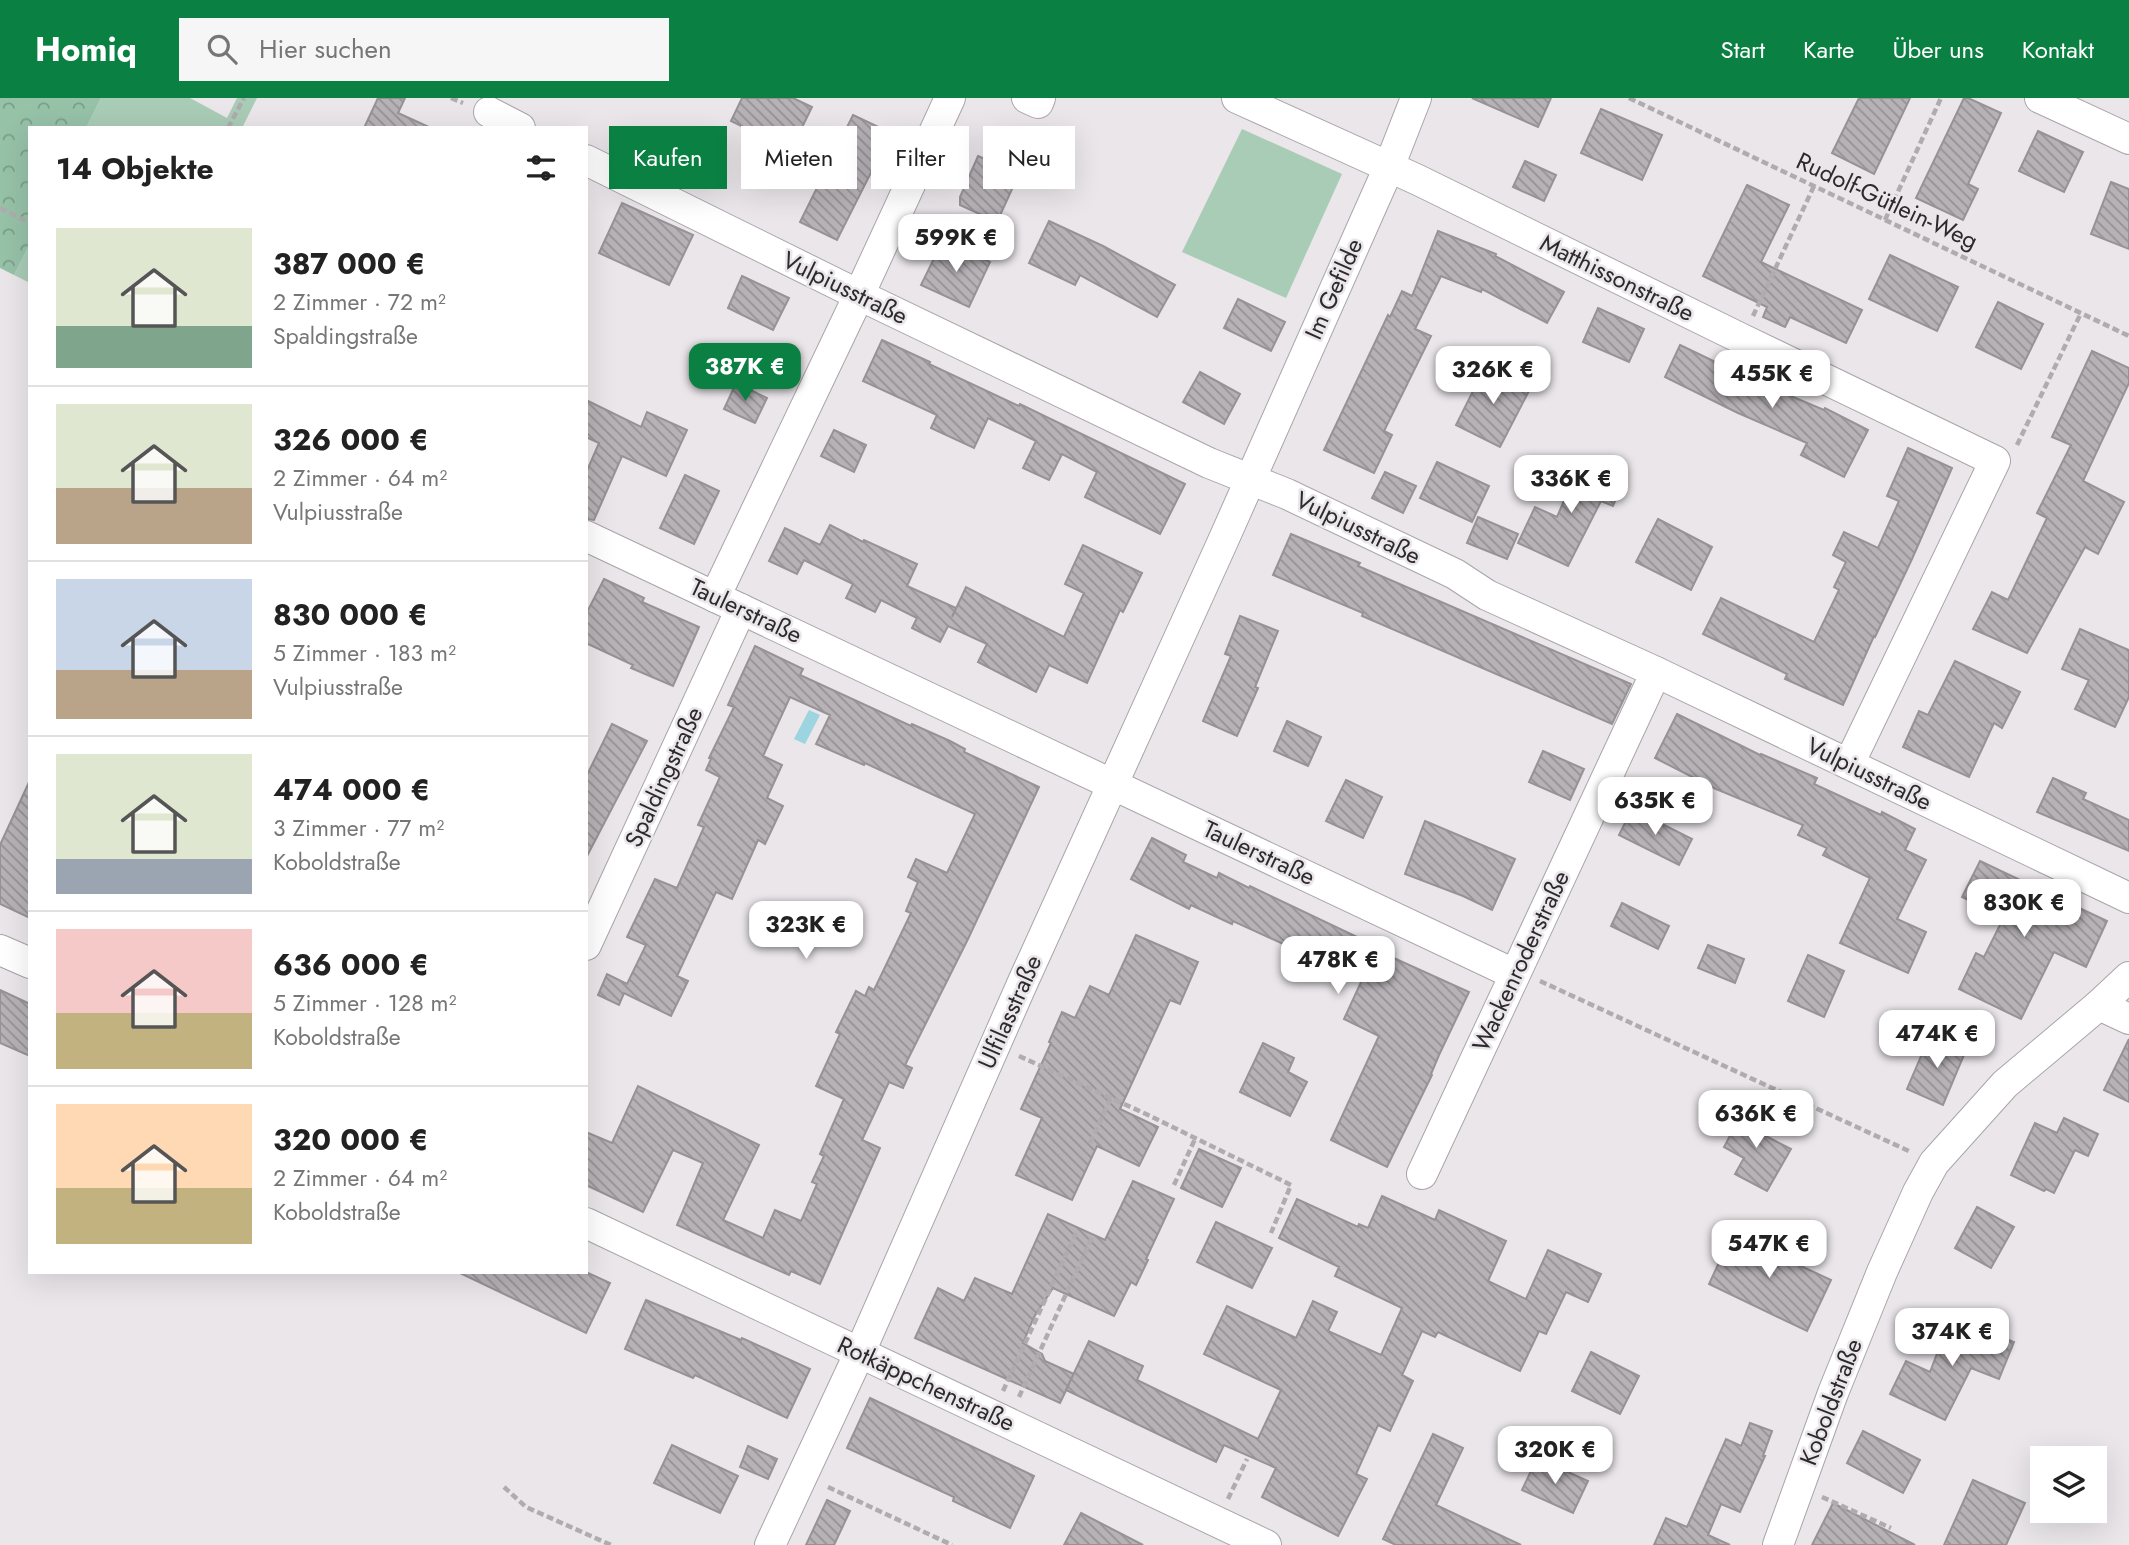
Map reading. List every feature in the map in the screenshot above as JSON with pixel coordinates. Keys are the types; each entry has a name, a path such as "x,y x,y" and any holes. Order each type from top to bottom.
{"street":[{"name":"Spaldingstraße","path":"588,940 859,296 950,98"},
{"path":"1027,98 1038,103 1040,98"},
{"name":"Matthissonstraße","path":"1237,98 1389,167 1995,461"},
{"name":"Im Gefilde","path":"1250,479 1389,167 1416,98"},
{"path":"2040,98 2129,139"},
{"path":"489,113 516,126"},
{"name":"Vulpiusstraße","path":"588,161 859,296 1209,463 1287,494 1455,574 1487,595 1656,672 2129,898"},
{"path":"1849,764 1995,461"},
{"name":"Ulfilasstraße","path":"770,1545 860,1352 1250,479"},
{"name":"Taulerstraße","path":"588,537 1514,974"},
{"name":"Wackenroderstraße","path":"1422,1174 1656,672"},
{"path":"0,950 28,962"},
{"name":"Koboldstraße","path":"1778,1545 1833,1393 1882,1272 1934,1163 2005,1084 2129,977"},
{"path":"2099,1005 2129,1019"},
{"name":"Rotkäppchenstraße","path":"588,1224 1266,1545"}],"path":[{"path":"229,126 244,98"},
{"name":"Rudolf-Gütlein-Weg","path":"1629,98 2129,336"},
{"path":"1885,220 1941,98"},
{"path":"1742,339 1814,186"},
{"path":"0,208 28,222"},
{"path":"1995,461 2013,455 2081,313"},
{"path":"1514,974 1546,983 1934,1163"},
{"path":"995,1045 1291,1185 1271,1233"},
{"path":"1090,1143 1111,1098"},
{"path":"1174,1185 1195,1139"},
{"path":"1000,1418 1076,1233"},
{"path":"1000,1418 1093,1236"},
{"path":"1228,1500 1247,1459"},
{"path":"802,1474 952,1545"},
{"path":"504,1487 526,1507 611,1545"},
{"path":"1799,1487 1891,1528"}],"green space":[{"path":"0,98 101,98 87,126 28,126 28,247 14,275 0,268"},
{"path":"101,98 190,98 227,118 237,98 257,98 243,126 87,126"},
{"path":"1242,129 1342,174 1286,298 1182,252"},
{"path":"28,247 28,282 14,275"}],"water":[{"path":"809,710 820,715 805,744 794,739"}],"building":[{"path":"378,98 405,98 398,113 427,126 365,126"},
{"path":"742,98 793,98 812,107 803,126 741,126 731,121"},
{"path":"1472,98 1551,98 1538,127"},
{"path":"1859,98 1910,98 1874,174 1832,153"},
{"path":"1964,98 2001,113 1968,184 1978,189 1963,220 1916,198"},
{"path":"1601,109 1662,135 1642,180 1581,153"},
{"path":"853,115 876,126 871,126 871,173 837,240 800,222 816,189 857,189 857,126 848,126"},
{"path":"2038,131 2083,152 2064,192 2019,171"},
{"path":"978,156 983,158 983,189 1012,189 997,222 960,205 964,189 969,189 969,176"},
{"path":"1525,161 1556,175 1544,201 1513,187"},
{"path":"2111,182 2129,189 2129,249 2091,234"},
{"path":"1747,185 1789,205 1761,262 1862,310 1846,343 1790,317 1785,327 1763,317 1767,307 1703,276"},
{"path":"622,203 693,235 669,285 599,253"},
{"path":"1049,221 1103,246 1175,285 1157,317 1080,275 1075,285 1029,263"},
{"path":"1438,231 1496,254 1495,256 1564,292 1547,323 1482,289 1481,292 1441,276 1415,329 1431,336 1384,431 1392,435 1374,473 1324,450 1388,315 1390,317 1402,291 1412,296"},
{"path":"943,240 990,262 969,307 921,285"},
{"path":"1890,255 1958,287 1937,331 1869,299"},
{"path":"742,276 789,298 773,330 728,308"},
{"path":"1238,299 1285,322 1271,351 1224,328"},
{"path":"1998,302 2043,324 2021,369 1976,347"},
{"path":"1598,308 1644,329 1629,362 1583,342"},
{"path":"882,340 1185,484 1160,534 1085,497 1097,472 1062,454 1049,480 1023,468 1036,441 988,418 974,448 931,428 937,415 863,381"},
{"path":"1680,345 1753,380 1824,410 1825,408 1868,430 1844,477 1801,455 1807,443 1665,377"},
{"path":"2092,351 2129,368 2129,383 2083,481 2124,502 2098,554 2085,547 2027,653 1973,629 1992,592 2008,600 2047,518 2037,513 2071,445 2052,437"},
{"path":"1486,365 1531,387 1500,447 1456,425"},
{"path":"1200,372 1240,394 1224,424 1183,402"},
{"path":"736,383 767,398 755,423 724,409"},
{"path":"588,401 641,427 647,412 687,430 666,476 622,456 594,520 588,519 588,468 599,443 588,438"},
{"path":"834,430 866,445 854,472 821,456"},
{"path":"1908,448 1952,468 1843,705 1785,679 1787,674 1703,634 1721,598 1814,642 1839,590 1834,587 1846,562 1833,555 1844,532 1878,548 1899,501 1887,496"},
{"path":"1581,461 1624,480 1613,506 1601,501 1568,566 1518,543 1535,507 1557,517"},
{"path":"1437,462 1489,486 1472,522 1420,498"},
{"path":"1385,472 1416,486 1403,513 1372,498"},
{"path":"685,475 719,491 694,544 660,528"},
{"path":"1478,517 1518,534 1507,559 1467,543"},
{"path":"1658,519 1712,547 1691,590 1636,562"},
{"path":"830,525 917,564 907,586 956,608 952,617 966,587 1064,637 1084,593 1065,584 1083,545 1142,573 1123,612 1120,610 1087,683 1049,665 1036,692 978,662 987,644 948,626 940,642 912,628 917,618 881,600 875,612 846,598 853,584 804,560 797,574 769,561 785,528 820,545"},
{"path":"1291,534 1360,563 1358,566 1631,684 1612,724 1273,575"},
{"path":"604,579 644,598 642,602 699,627 673,686 631,668 633,665 588,644 588,610"},
{"path":"1240,616 1278,631 1255,687 1258,688 1237,736 1203,721 1231,656 1225,654"},
{"path":"2080,629 2129,650 2129,697 2115,727 2075,709 2089,680 2062,669"},
{"path":"755,646 803,669 800,675 950,741 965,749 964,752 1039,787 905,1065 912,1068 903,1088 889,1082 862,1140 880,1148 820,1284 791,1271 789,1275 677,1225 703,1163 673,1150 643,1212 588,1186 588,1133 612,1143 638,1086 759,1145 723,1220 763,1238 775,1210 801,1221 817,1184 812,1182 824,1156 820,1154 844,1099 816,1086 840,1034 836,1032 856,991 865,996 869,987 874,990 911,913 906,911 918,882 908,877 916,859 947,873 975,814 865,763 864,765 816,744 830,715 790,697 763,756 782,765 767,798 783,806 765,844 758,840 732,899 716,892 677,976 688,981 671,1016 624,993 619,1005 598,995 607,974 627,984 646,945 627,937 655,879 677,888 704,827 698,825 720,777 706,770 711,759 709,758 734,707 728,705"},
{"path":"1955,661 2020,692 2002,728 1994,723 1969,777 1903,747 1919,711 1928,715"},
{"path":"1677,714 1760,755 1817,778 1814,784 1915,829 1905,850 1926,860 1897,919 1926,932 1908,973 1840,943 1870,878 1823,855 1827,848 1798,835 1803,825 1716,789 1655,758"},
{"path":"1287,721 1321,737 1308,766 1274,751"},
{"path":"612,724 647,741 588,854 588,773"},
{"path":"1543,751 1584,769 1570,800 1529,782"},
{"path":"2053,778 2086,793 2083,799 2129,820 2129,851 2037,812"},
{"path":"1346,780 1382,797 1363,838 1326,821"},
{"path":"28,784 28,917 0,904 0,845"},
{"path":"1632,809 1692,839 1679,865 1619,835"},
{"path":"1425,821 1515,859 1492,910 1405,874"},
{"path":"1152,838 1186,855 1183,862 1217,878 1219,873 1249,888 1250,886 1378,947 1376,950 1469,992 1387,1167 1331,1140 1379,1036 1344,1019 1362,980 1233,921 1232,924 1191,905 1189,909 1131,879"},
{"path":"1980,861 2107,921 2086,967 2054,952 2021,1019 1959,989 1976,953 1984,957 2004,917 1962,897"},
{"path":"1622,903 1669,926 1658,949 1611,926"},
{"path":"1136,935 1198,962 1180,1004 1170,1000 1120,1109 1158,1127 1139,1166 1097,1146 1072,1200 1016,1175 1042,1118 1021,1109 1062,1012 1075,1018 1090,986 1109,995"},
{"path":"1708,945 1744,959 1735,983 1698,968"},
{"path":"1808,955 1844,971 1824,1017 1788,1001"},
{"path":"0,990 28,1003 28,1055 0,1043"},
{"path":"1930,1035 1966,1050 1943,1105 1907,1089"},
{"path":"2129,1039 2129,1102 2104,1090"},
{"path":"1263,1043 1294,1058 1288,1072 1307,1082 1290,1116 1240,1092"},
{"path":"1746,1105 1767,1115 1758,1132 1791,1149 1767,1191 1735,1174 1744,1158 1724,1147"},
{"path":"2064,1118 2098,1134 2088,1156 2075,1150 2054,1193 2011,1175 2035,1123 2057,1133"},
{"path":"1199,1149 1241,1168 1222,1207 1181,1188"},
{"path":"1133,1181 1174,1199 1136,1285 1131,1282 1114,1316 1053,1288 1034,1317 1023,1343 1042,1354 1045,1361 1074,1374 1060,1403 915,1338 938,1288 964,1301 975,1278 1012,1294 1048,1214 1105,1240"},
{"path":"1382,1196 1435,1220 1439,1210 1506,1241 1488,1281 1526,1299 1548,1250 1601,1274 1588,1302 1566,1292 1546,1334 1539,1331 1520,1371 1438,1332 1435,1337 1422,1331 1402,1375 1413,1381 1390,1431 1378,1425 1356,1474 1367,1479 1338,1536 1262,1497 1276,1468 1224,1445 1216,1462 1066,1390 1089,1341 1143,1366 1137,1380 1258,1439 1281,1390 1204,1354 1227,1306 1296,1338 1313,1301 1337,1312 1328,1331 1381,1355 1402,1308 1335,1276 1339,1267 1279,1238 1297,1199 1358,1227 1359,1224 1368,1228"},
{"path":"1977,1207 2014,1227 1991,1268 1955,1248"},
{"path":"1216,1222 1272,1248 1252,1288 1197,1262"},
{"path":"1735,1228 1776,1246 1773,1253 1831,1280 1807,1331 1709,1284"},
{"path":"588,1273 610,1283 586,1333 462,1274"},
{"path":"646,1300 741,1340 742,1338 810,1369 787,1418 695,1375 693,1378 625,1349"},
{"path":"1951,1317 2014,1342 1999,1379 1971,1368 1945,1420 1890,1394 1906,1361 1930,1372"},
{"path":"1591,1352 1639,1376 1620,1414 1572,1391"},
{"path":"870,1398 1034,1476 1010,1528 953,1501 954,1497 847,1448"},
{"path":"1750,1423 1772,1431 1765,1456 1740,1512 1721,1504 1708,1535 1730,1545 1654,1545 1666,1518 1687,1527 1726,1439 1741,1446"},
{"path":"1863,1431 1920,1460 1903,1493 1847,1463"},
{"path":"1433,1434 1463,1448 1436,1505 1521,1545 1396,1545 1383,1539"},
{"path":"672,1445 738,1476 720,1513 654,1483"},
{"path":"748,1446 777,1459 768,1479 740,1467"},
{"path":"1537,1458 1588,1481 1573,1513 1522,1490"},
{"path":"1973,1480 2025,1503 2006,1545 1944,1545"},
{"path":"827,1500 850,1511 834,1545 806,1545"},
{"path":"1833,1503 1915,1545 1812,1545"},
{"path":"1081,1513 1143,1545 1064,1545"}]}
